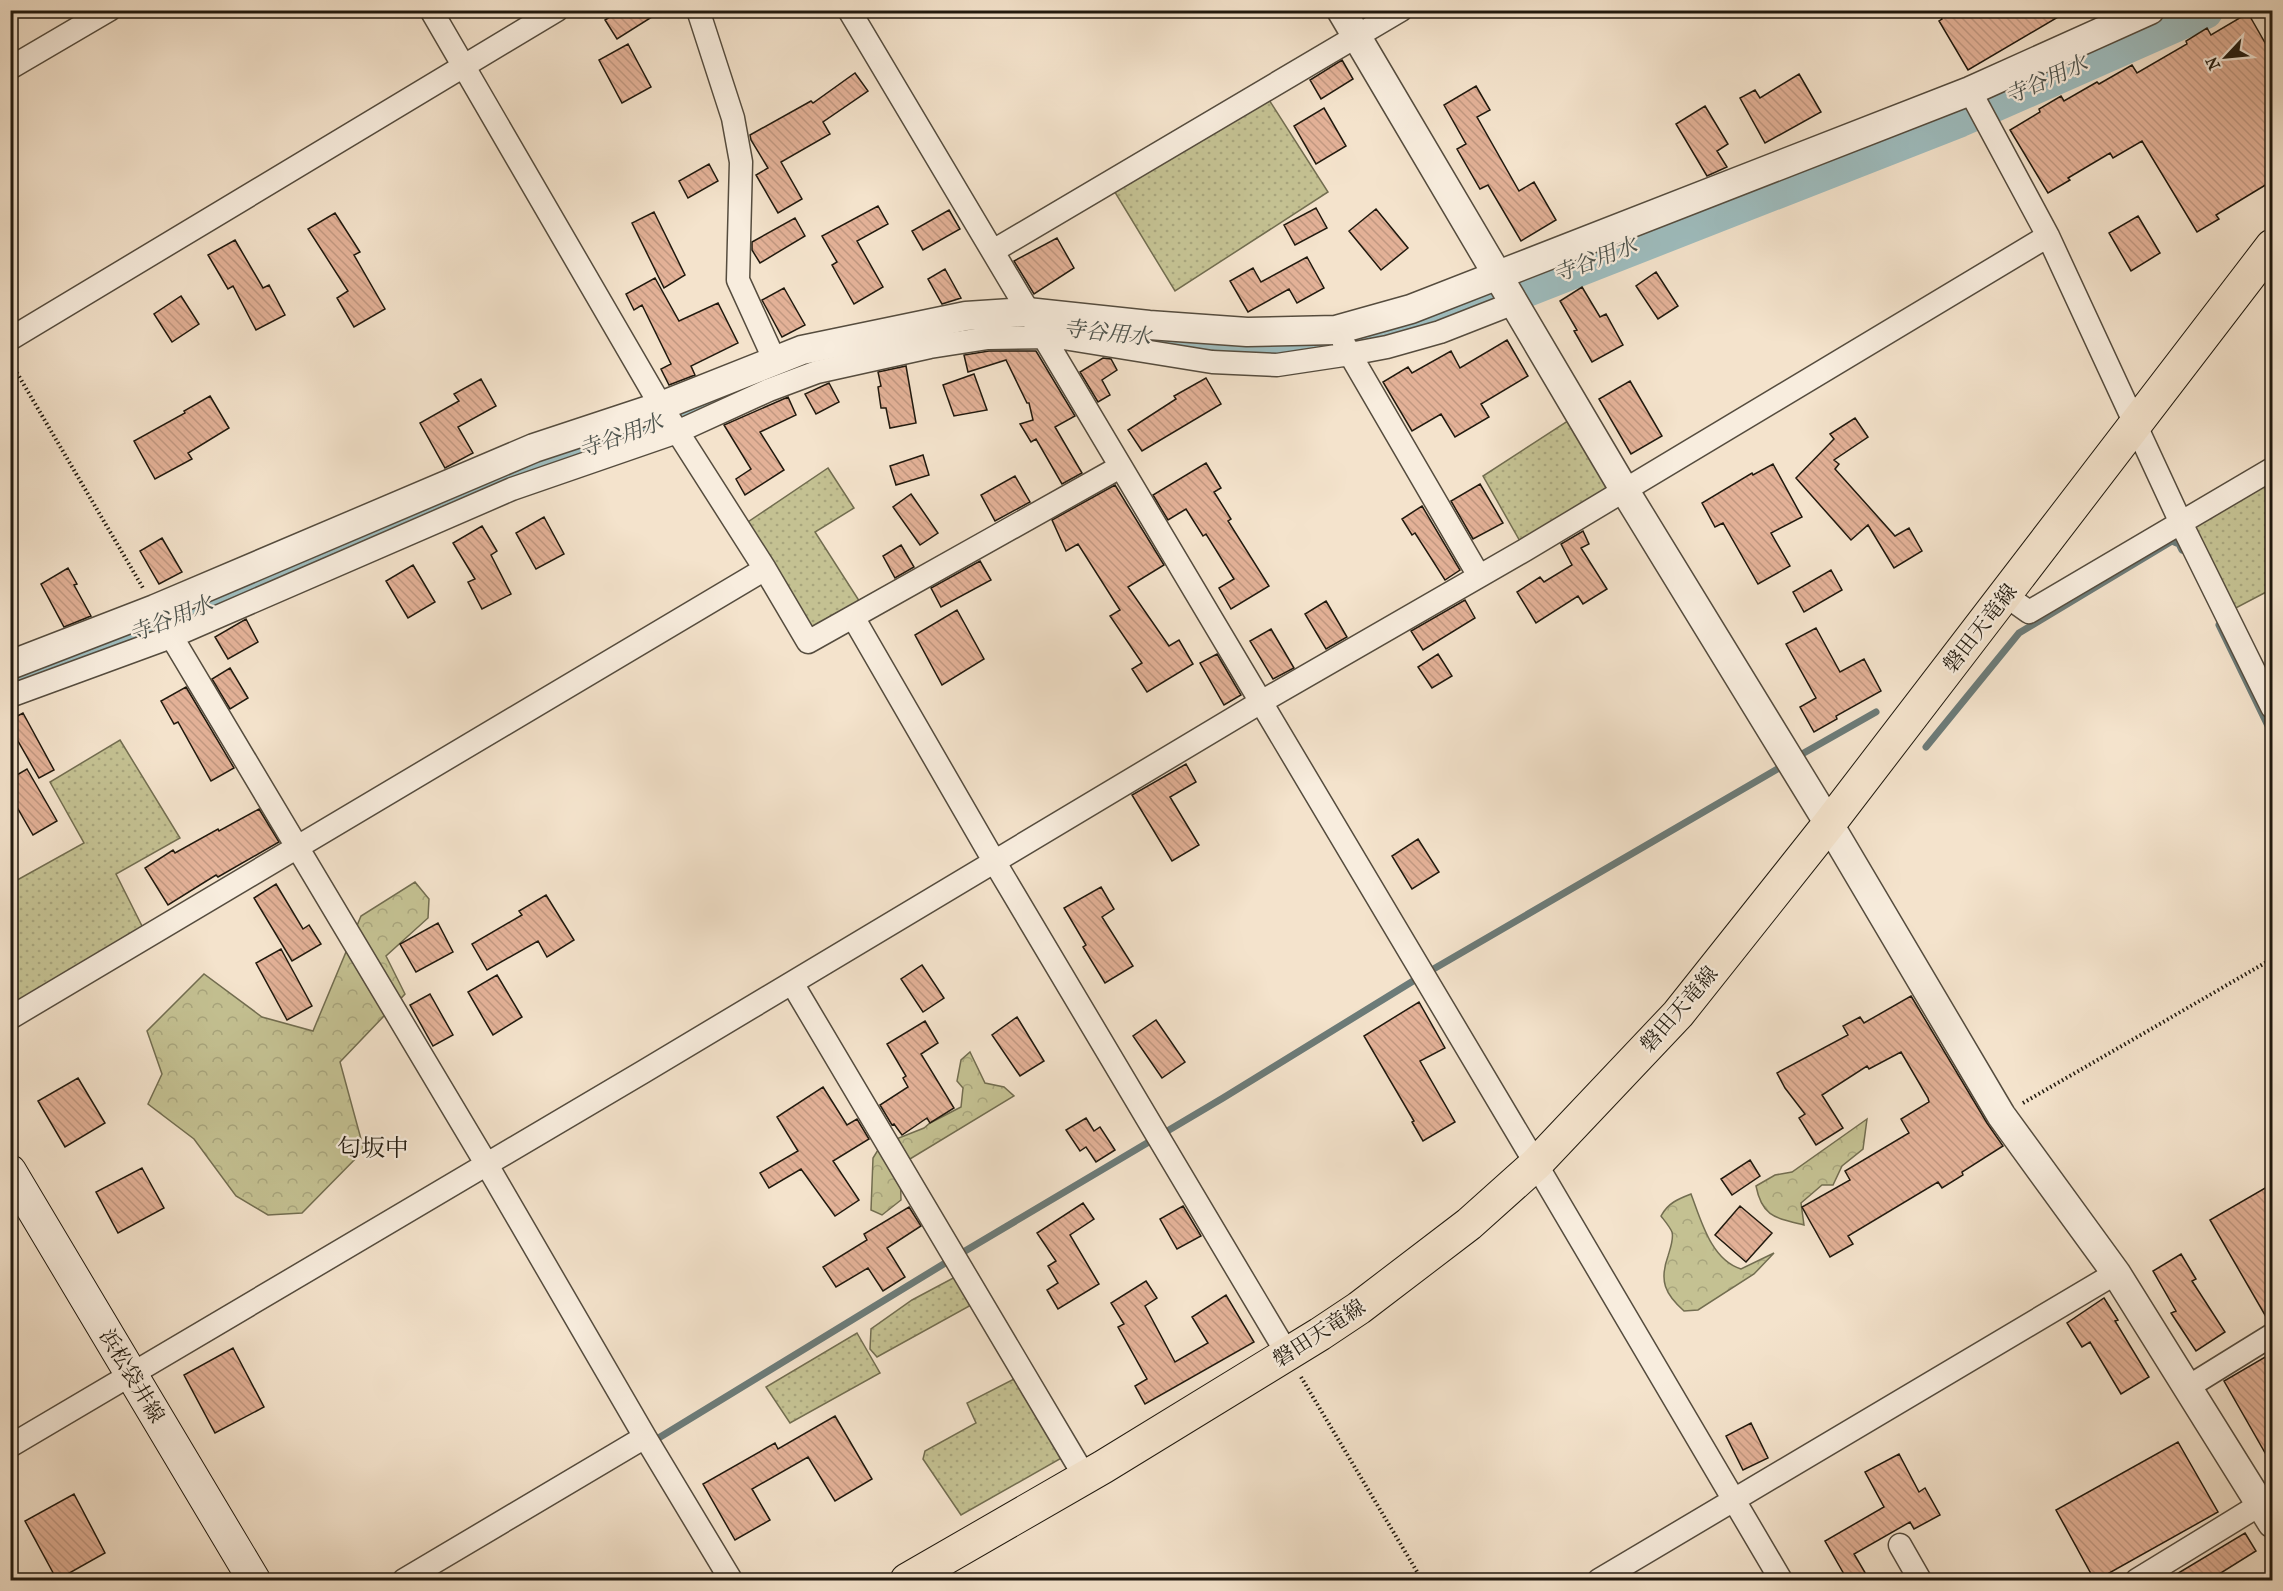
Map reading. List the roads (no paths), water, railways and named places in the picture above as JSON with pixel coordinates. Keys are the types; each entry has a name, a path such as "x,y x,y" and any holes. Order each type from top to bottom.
{"main road":[{"name":"磐田天竜線","path":"906,1581 1288,1355 1359,1308 1454,1236 1536,1164 1678,1014 1829,824 2272,246"},
{"name":"浜松袋井線","path":"10,1171 254,1581"}],"street":[{"path":"10,68 109,10"},
{"path":"431,10 661,406 765,569 808,642 1120,467"},
{"path":"10,339 557,10"},
{"path":"698,10 733,118 741,162 738,280 775,361"},
{"path":"849,10 1536,1164 1781,1581"},
{"path":"1341,10 1625,491 1829,824 2001,1115 2116,1272 2267,1514 2137,1581"},
{"path":"993,251 1401,10"},
{"path":"10,665 156,610 534,448 661,406 801,350 966,316 1027,312 1149,325 1247,332 1336,330 1411,309 1971,91 2149,11"},
{"path":"1971,91 2048,236 2181,523 2272,707"},
{"path":"10,1446 1261,702 1625,491 2048,236"},
{"path":"10,696 171,636 512,489 677,432 769,390 817,372 988,338 1042,336 1212,362 1277,365 1350,354 1440,332 1514,303"},
{"path":"1336,330 1479,576"},
{"path":"2005,595 2029,612 2272,469"},
{"path":"10,1018 765,569"},
{"path":"156,610 731,1581"},
{"path":"853,617 994,861 1288,1355"},
{"path":"792,983 1085,1477"},
{"path":"1599,1581 2116,1272"},
{"path":"2188,1387 2272,1335"},
{"path":"404,1581 645,1437"},
{"path":"1900,1545 1920,1581"}],"waterway":[{"name":"寺谷用水","path":"1087,331 1140,339 1258,350 1363,342 1436,323 1959,118 2204,10"},
{"name":"寺谷用水","path":"10,683 172,620 502,479 690,412 800,366 851,354"},
{"path":"1926,747 2019,633 2172,541 2179,544 2182,550"},
{"path":"2219,625 2272,734"},
{"path":"1795,758 1876,712"},
{"path":"652,1442 1418,978 1786,764"}],"district":[{"name":"匂坂中","path":"373,1148"}]}
